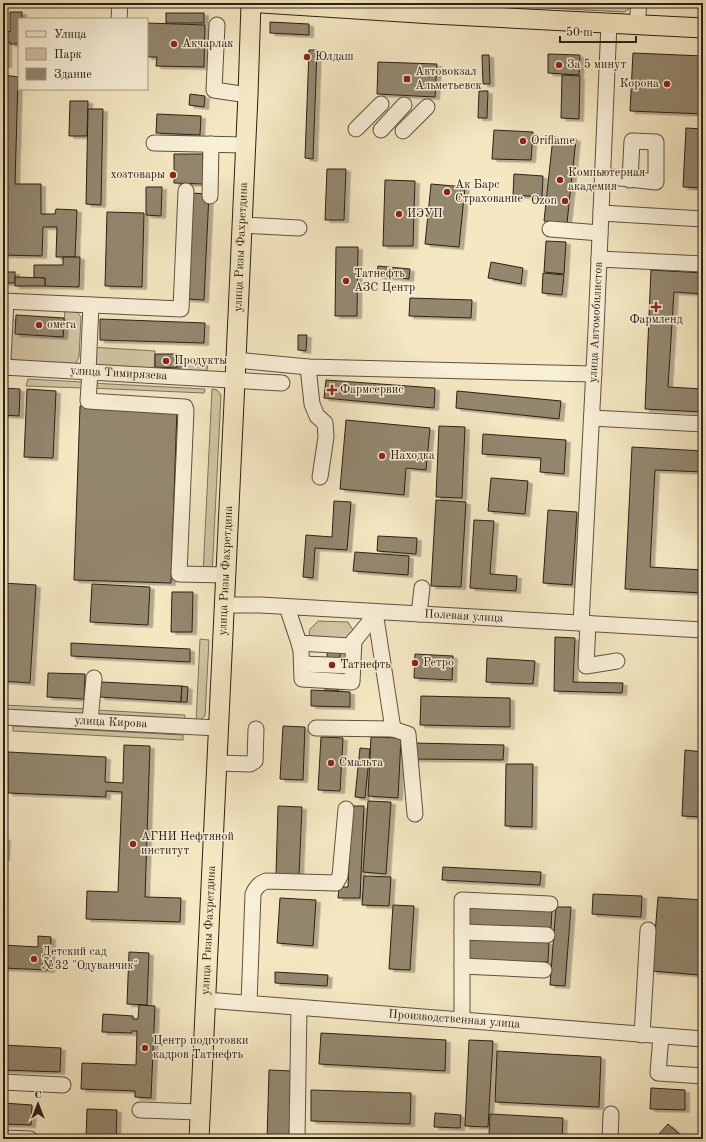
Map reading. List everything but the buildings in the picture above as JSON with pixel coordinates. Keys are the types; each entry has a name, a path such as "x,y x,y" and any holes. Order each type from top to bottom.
{"main road":[{"name":"улица Ризы Фахретдина","path":"199,1139 248,95 250,3"},
{"path":"262,3 433,8 637,25 703,28"}],"street":[{"path":"119,18 120,3"},
{"path":"637,25 639,3"},
{"name":"улица Автомобилистов","path":"609,22 584,623 586,666 617,662"},
{"path":"217,25 214,90 248,95"},
{"path":"356,129 381,104"},
{"path":"381,130 404,106"},
{"path":"403,131 427,107"},
{"path":"154,143 245,145"},
{"path":"210,196 211,144"},
{"path":"603,176 630,180"},
{"path":"3,359 4,301 181,310 186,191"},
{"path":"601,213 703,219"},
{"path":"242,225 299,228"},
{"path":"550,229 600,233"},
{"path":"599,259 703,264"},
{"path":"91,305 88,401 185,407 179,574 226,575"},
{"path":"236,360 308,367 594,374"},
{"name":"улица Тимирязева","path":"3,367 282,384"},
{"path":"308,367 312,404 317,416 324,423 326,437 320,477"},
{"path":"592,418 703,424"},
{"path":"419,614 422,588"},
{"name":"Полевая улица","path":"224,605 286,607 703,630"},
{"path":"286,607 301,653 302,679 352,682 353,653 350,646 301,653"},
{"path":"353,653 375,613"},
{"path":"375,613 393,729"},
{"path":"90,721 94,678"},
{"name":"улица Кирова","path":"3,717 218,728"},
{"path":"316,728 393,729 408,734 415,814"},
{"path":"217,763 250,764 255,760 256,729"},
{"path":"249,1003 253,894 256,888 260,883 266,881 336,883 340,876 346,809"},
{"path":"462,1020 462,900 550,904"},
{"path":"642,1034 648,930"},
{"path":"462,932 547,935"},
{"path":"462,966 544,970"},
{"name":"Производственная улица","path":"206,1000 703,1039"},
{"path":"297,1139 300,1007"},
{"path":"661,1036 658,1073 703,1076"},
{"path":"3,1082 62,1085"},
{"path":"140,1110 200,1112"},
{"path":"610,1139 611,1114"},
{"path":"3,1138 30,1139"}],"green space":[{"path":"454,3 630,3 629,9 624,12"},
{"path":"65,310 77,312 81,317 79,357 74,367 7,363 7,320 16,320 63,337"},
{"path":"89,347 155,351 154,372 88,367"},
{"path":"179,358 208,358 207,372 179,373"},
{"path":"28,379 83,382 83,388 26,386"},
{"path":"91,383 205,389 204,393 90,388"},
{"path":"212,389 217,390 221,395 212,575 203,575"},
{"path":"318,621 348,622 353,630 348,639 312,640 309,633 310,629"},
{"path":"200,639 209,640 205,716 196,723"},
{"path":"3,705 88,709 87,721 3,717"},
{"path":"96,710 185,715 184,726 95,722"},
{"path":"13,726 183,735 183,740 13,731"}],"place":[{"name":"Акчарлак","path":"174,44"},
{"name":"Юлдаш","path":"307,57"},
{"name":"За 5 минут","path":"559,65"},
{"name":"Автовокзал Альметьевск","path":"407,79"},
{"name":"Корона","path":"667,84"},
{"name":"Oriflame","path":"523,141"},
{"name":"хозтовары","path":"173,175"},
{"name":"Компьютерная академия","path":"560,180"},
{"name":"Ак Барс Страхование","path":"447,192"},
{"name":"Ozon","path":"565,201"},
{"name":"ИЭУП","path":"399,214"},
{"name":"Татнефть АЗС Центр","path":"346,281"},
{"name":"Фармленд","path":"656,307"},
{"name":"омега","path":"39,325"},
{"name":"Продукты","path":"166,361"},
{"name":"Фармсервис","path":"332,390"},
{"name":"Находка","path":"382,456"},
{"name":"Ретро","path":"415,663"},
{"name":"Татнефть","path":"332,665"},
{"name":"Смальта","path":"331,763"},
{"name":"АГНИ Нефтяной институт","path":"133,844"},
{"name":"Детский сад №32 \"Одуванчик\"","path":"34,959"},
{"name":"Центр подготовки кадров Татнефть","path":"145,1048"}]}
